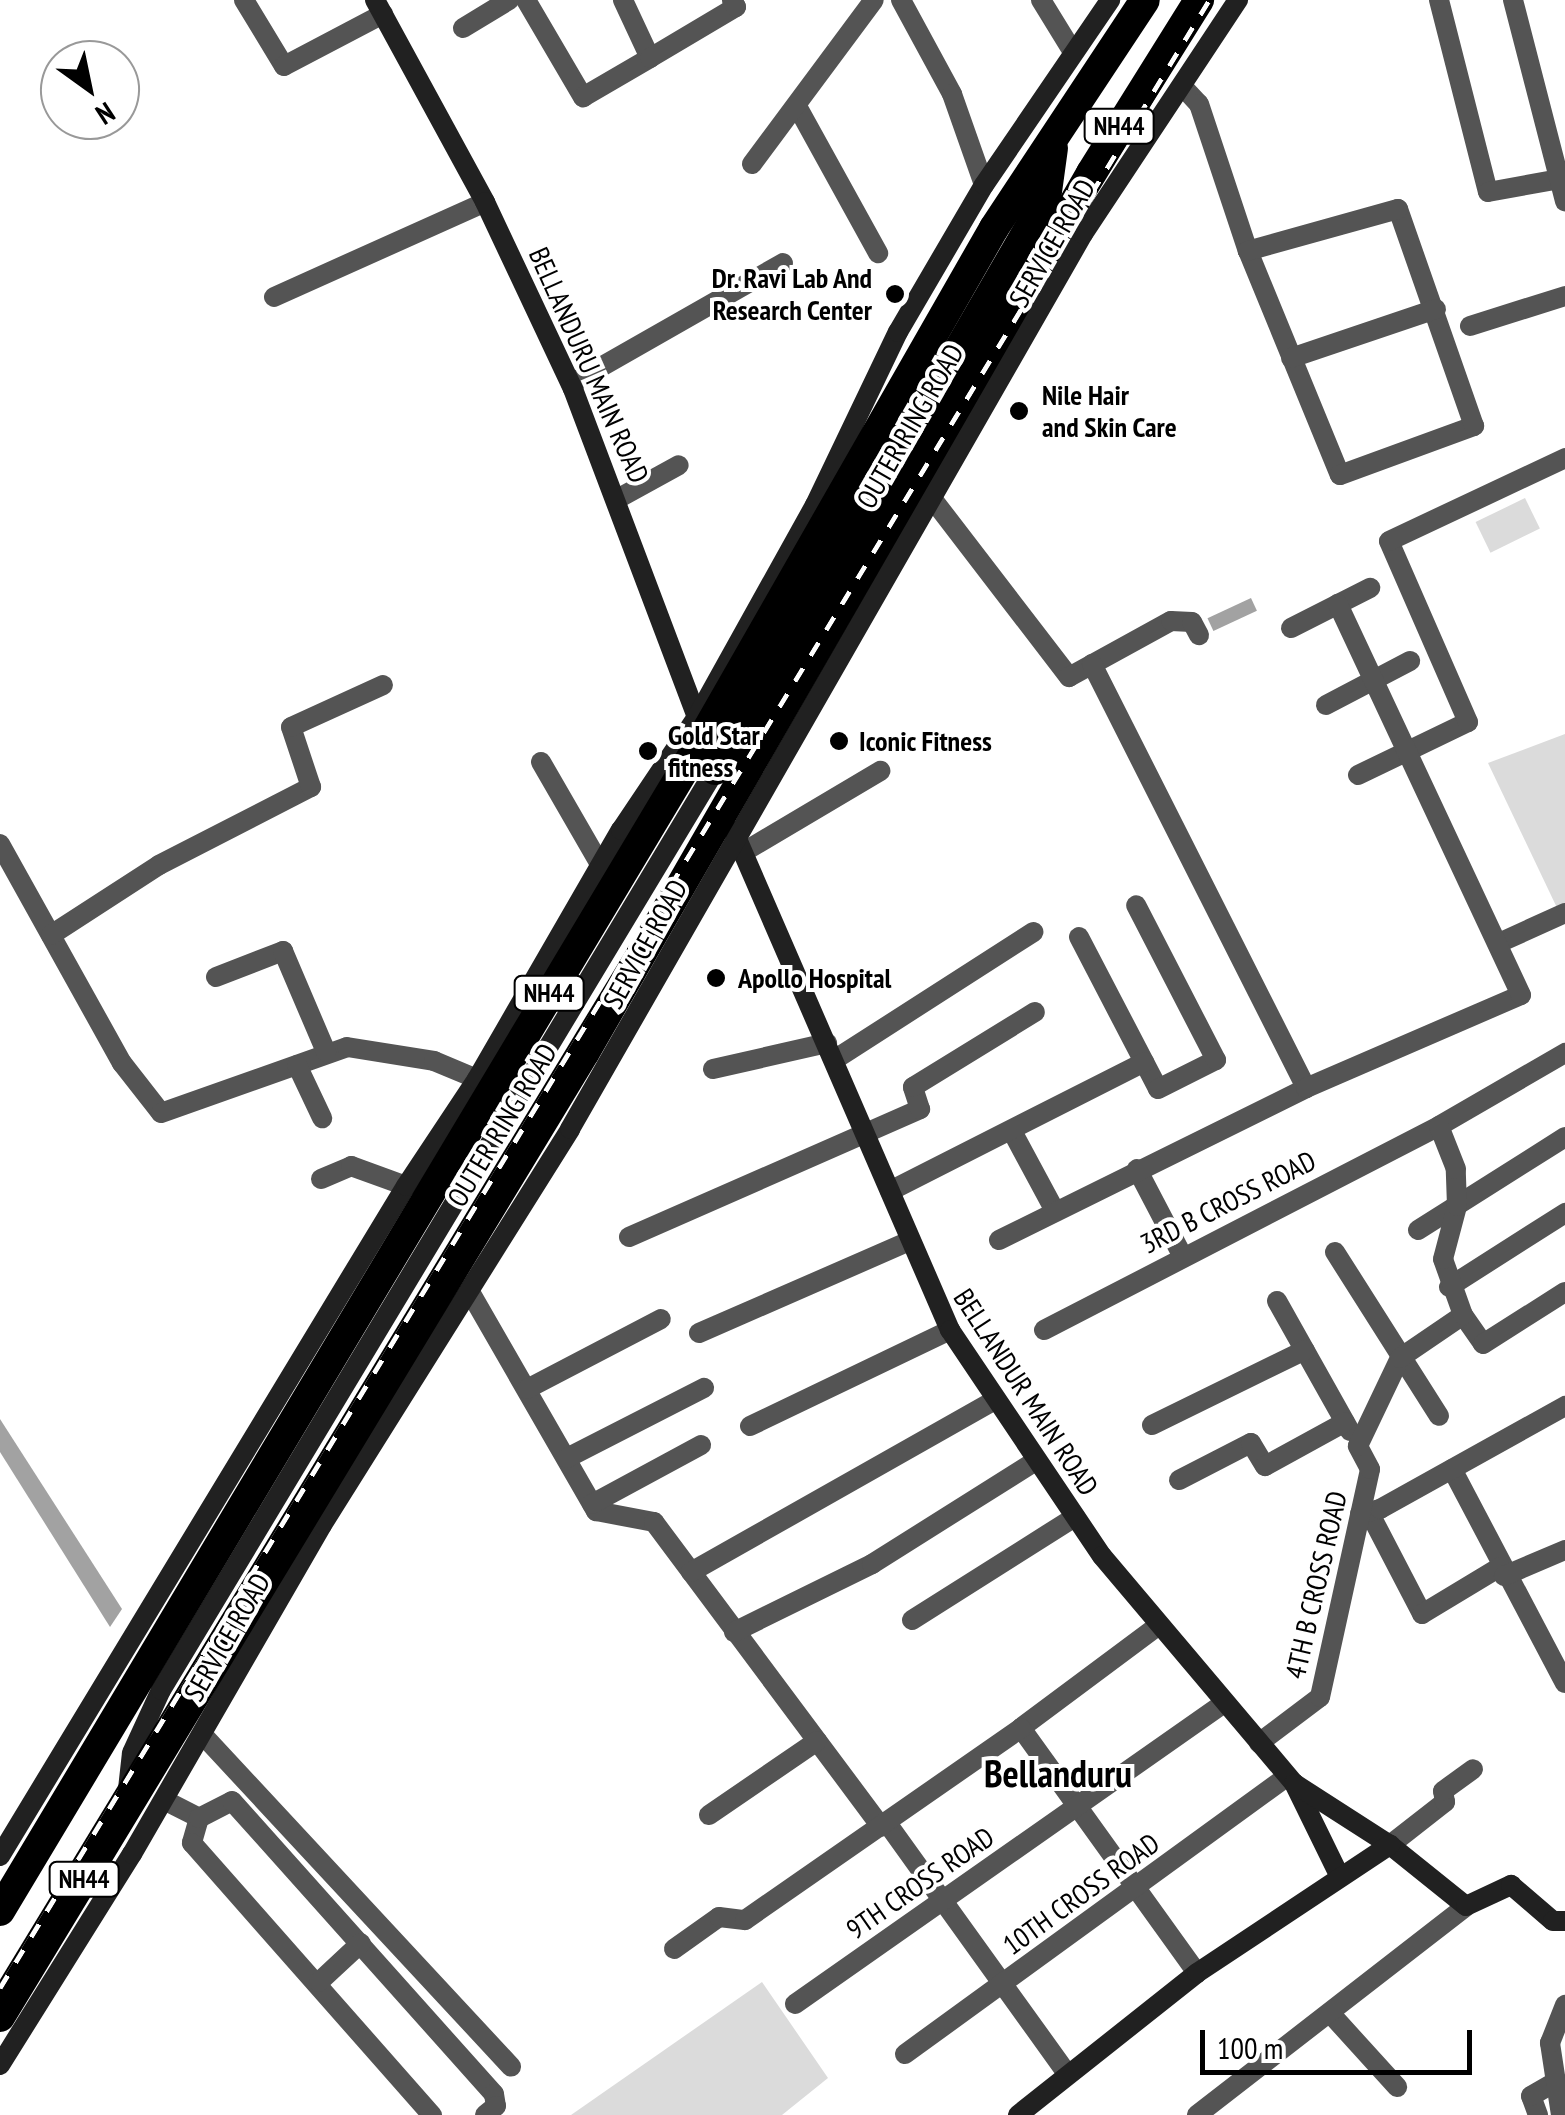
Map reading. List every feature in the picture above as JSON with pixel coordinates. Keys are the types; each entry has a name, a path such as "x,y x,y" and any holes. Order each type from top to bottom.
{"highway":[{"name":"OUTER RING ROAD","path":"0,1911 6,1870 260,1471 832,512 994,228 1145,0"},
{"name":"OUTER RING ROAD","path":"0,2017 661,924 878,548 1082,214 1199,0"},
{"path":"715,770 1046,199 1054,136"}],"street":[{"path":"244,0 284,66 379,7"},
{"path":"464,28 510,0"},
{"path":"526,0 583,97 736,7 732,0"},
{"path":"623,0 650,58"},
{"path":"752,164 798,108 874,0"},
{"path":"901,0 952,94 984,185"},
{"path":"1041,0 1073,52"},
{"path":"6,1870 406,1186 477,1079 586,900 600,864 697,717 814,505 898,332 984,185 1110,0"},
{"name":"SERVICE ROAD","path":"0,2065 164,1800 322,1525 470,1292 739,846 934,501 1082,214 1184,87 1238,0"},
{"path":"1439,0 1488,192 1562,178"},
{"path":"1513,0 1565,201"},
{"name":"BELLANDURU MAIN ROAD","path":"379,7 486,202 571,384 619,498 715,770"},
{"path":"1184,87 1198,104 1248,251 1340,474 1474,426 1436,309 1396,208 1248,251"},
{"path":"798,108 878,253"},
{"path":"274,297 486,202"},
{"path":"571,384 783,263"},
{"path":"1470,326 1565,296"},
{"path":"1291,358 1436,309"},
{"path":"1358,776 1468,722 1388,543 1565,458"},
{"path":"619,498 679,465"},
{"path":"934,501 1069,677 1171,621 1192,622 1199,635"},
{"path":"1291,628 1370,588"},
{"path":"999,1240 1054,1209 1306,1088 1520,995 1501,942 1338,604"},
{"path":"1326,705 1410,662"},
{"path":"1092,664 1306,1088"},
{"path":"50,935 159,865 311,787 291,726 383,685"},
{"path":"541,762 600,864 633,912 662,972"},
{"path":"126,1808 132,1753 160,1690 633,912 715,770"},
{"name":"BELLANDUR MAIN ROAD","path":"715,770 739,846 950,1330 1034,1462 1075,1518 1224,1704 1291,1780 1340,1877"},
{"path":"739,846 880,771"},
{"path":"3,856 122,1063 160,1113 326,1052 385,1052 434,1061 477,1079"},
{"path":"1079,937 1158,1090 1216,1060 1136,905"},
{"path":"1501,942 1565,913"},
{"path":"713,1068 830,1052 1033,932"},
{"path":"216,978 284,952 326,1052"},
{"path":"630,1237 920,1109 913,1087 1034,1012"},
{"name":"3RD B CROSS ROAD","path":"1044,1330 1439,1126 1565,1053"},
{"path":"890,1191 1013,1133 1144,1062"},
{"path":"297,1065 322,1118"},
{"path":"1439,1126 1456,1169 1456,1206 1442,1259 1449,1287 1482,1344 1565,1292"},
{"path":"1013,1133 1054,1209"},
{"path":"1418,1230 1565,1138"},
{"path":"321,1180 350,1166 406,1186"},
{"path":"1137,1168 1182,1256"},
{"path":"1449,1287 1565,1213"},
{"path":"699,1333 910,1242"},
{"path":"1336,1252 1438,1416"},
{"path":"470,1292 592,1504 606,1516 637,1514 654,1522 1004,1983 1066,2072"},
{"path":"1278,1301 1358,1446"},
{"path":"1358,1446 1400,1358 1464,1315"},
{"path":"528,1389 661,1319"},
{"path":"750,1426 950,1330"},
{"path":"1152,1425 1305,1350"},
{"path":"567,1458 704,1388"},
{"path":"690,1572 994,1400"},
{"path":"1565,1406 1364,1513 1422,1614 1502,1571 1565,1550"},
{"path":"1179,1480 1251,1443 1265,1466 1345,1422"},
{"path":"592,1504 701,1445"},
{"name":"4TH B CROSS ROAD","path":"1259,1744 1320,1697 1364,1513 1370,1469 1358,1446"},
{"path":"734,1632 872,1564 1034,1462"},
{"path":"1452,1469 1502,1571 1565,1683"},
{"path":"912,1620 1075,1518"},
{"path":"674,1949 719,1917 745,1920 1021,1728 1159,1625"},
{"name":"9TH CROSS ROAD","path":"795,2004 1224,1704"},
{"path":"1021,1728 1197,1972"},
{"path":"202,1734 511,2066"},
{"path":"708,1815 817,1741"},
{"path":"1018,2115 1066,2072 1197,1972 1390,1845 1445,1802 1443,1790 1473,1769"},
{"path":"1291,1780 1390,1845 1466,1906"},
{"name":"10TH CROSS ROAD","path":"905,2054 1291,1780"},
{"path":"164,1800 200,1818"},
{"path":"432,2115 192,1843 200,1818 232,1801 494,2094 496,2106 486,2115"},
{"path":"1197,2115 1466,1906 1511,1885 1562,1928"},
{"path":"318,1982 361,1943"},
{"path":"1562,2115 1550,2043 1565,2005"},
{"path":"1330,2013 1396,2087"},
{"path":"1538,2115 1530,2096 1558,2081"}],"shaded area":[{"path":"1525,498 1540,529 1490,553 1476,522"},
{"path":"1251,598 1257,611 1213,631 1207,618"},
{"path":"1565,734 1565,909 1559,912 1488,763"},
{"path":"0,1419 122,1609 110,1627 0,1452"},
{"path":"762,1982 828,2078 782,2115 571,2115"}],"railway":[{"path":"0,1988 1209,0"}],"place":[{"name":"Dr. Ravi Lab And Research Center","path":"895,294"},
{"name":"Nile Hair and Skin Care","path":"1019,411"},
{"name":"Iconic Fitness","path":"839,741"},
{"name":"Gold Star fitness","path":"648,751"},
{"name":"Apollo Hospital","path":"716,978"}],"district":[{"name":"Bellanduru","path":"1058,1773"}]}
